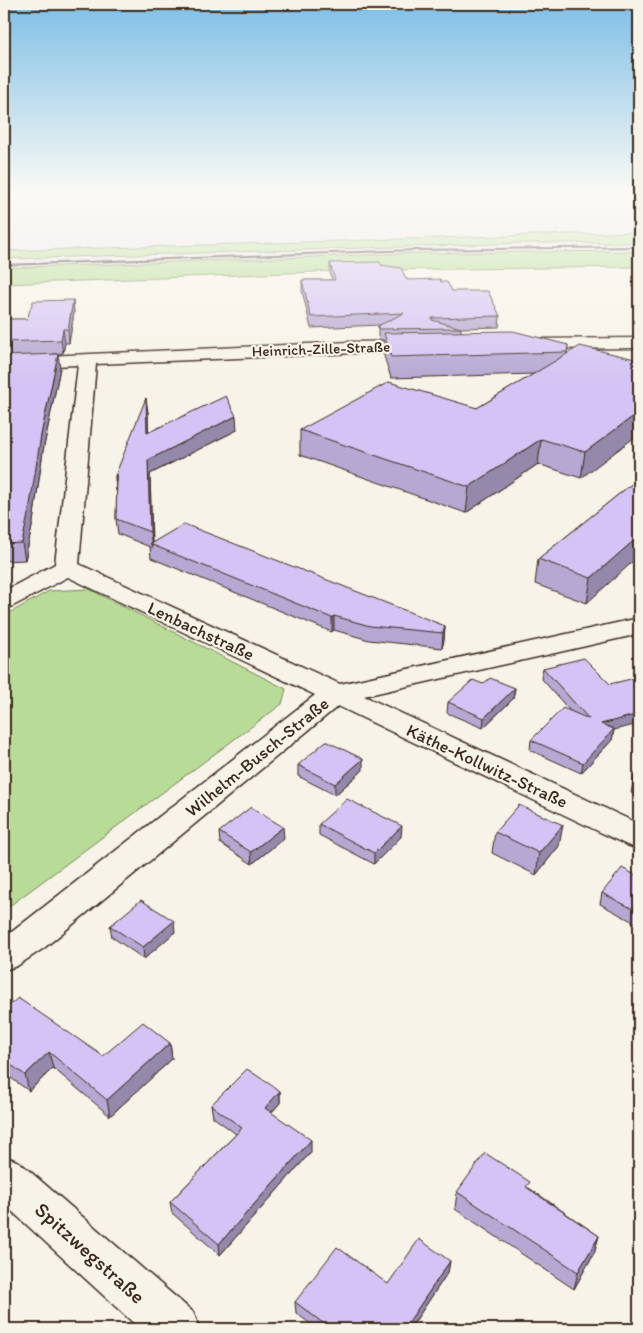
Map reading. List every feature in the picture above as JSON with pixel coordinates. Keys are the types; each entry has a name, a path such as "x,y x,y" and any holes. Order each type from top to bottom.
{"street":[{"path":"509,345 639,343"},
{"name":"Heinrich-Zille-Straße","path":"4,363 350,347 439,346"},
{"path":"4,601 67,567 88,360"},
{"name":"Lenbachstraße","path":"67,567 335,694"},
{"name":"Wilhelm-Busch-Straße","path":"4,956 31,938 335,694 639,626"},
{"name":"Käthe-Kollwitz-Straße","path":"335,694 639,837"},
{"name":"Spitzwegstraße","path":"4,1176 176,1329"}],"shaded area":[{"path":"152,255 359,255 4,268 4,260"}],"green space":[{"path":"4,255 128,255 4,259"},
{"path":"359,255 639,255 639,267 365,270 4,284 4,268"},
{"path":"89,589 286,689 282,704 4,910 4,616 49,591"}],"building":[{"path":"380,262 381,265 401,268 407,280 440,279 441,282 447,282 452,291 488,291 500,316 432,318 432,320 461,328 379,329 378,326 404,313 311,317 302,280 335,280 330,263"},
{"path":"73,300 68,329 63,329 61,340 4,342 4,319 27,319 33,301"},
{"path":"513,331 568,345 567,352 391,357 384,333"},
{"path":"580,346 639,360 639,412 585,452 541,439 469,487 300,430 389,382 477,408"},
{"path":"58,354 41,435 22,543 4,544 4,356"},
{"path":"226,396 236,416 148,460 150,532 116,519 117,475 115,476 146,398 147,433"},
{"path":"639,478 639,536 591,578 538,559"},
{"path":"184,524 445,626 443,633 370,626 334,616 332,618 150,544"},
{"path":"584,658 610,684 639,677 639,714 601,724 614,729 583,763 531,740 563,708 589,719 543,668"},
{"path":"490,678 515,688 484,718 448,702 473,680 483,684"},
{"path":"326,741 363,759 335,784 298,765"},
{"path":"347,799 402,826 374,853 319,824"},
{"path":"519,805 563,825 539,853 495,832"},
{"path":"251,807 283,827 251,852 219,832"},
{"path":"622,868 639,877 639,912 602,893"},
{"path":"141,900 174,921 143,947 110,926"},
{"path":"18,998 103,1056 143,1022 170,1043 107,1100 49,1052 25,1075 4,1060 4,1010"},
{"path":"247,1069 280,1091 265,1108 311,1140 219,1244 170,1202 242,1128 211,1105"},
{"path":"485,1153 530,1182 526,1187 599,1236 578,1272 457,1192"},
{"path":"419,1239 450,1261 404,1329 331,1329 295,1302 337,1247 388,1284"},
{"path":"560,1325 567,1329 557,1329"}],"railway":[{"path":"4,265 273,255"}]}
